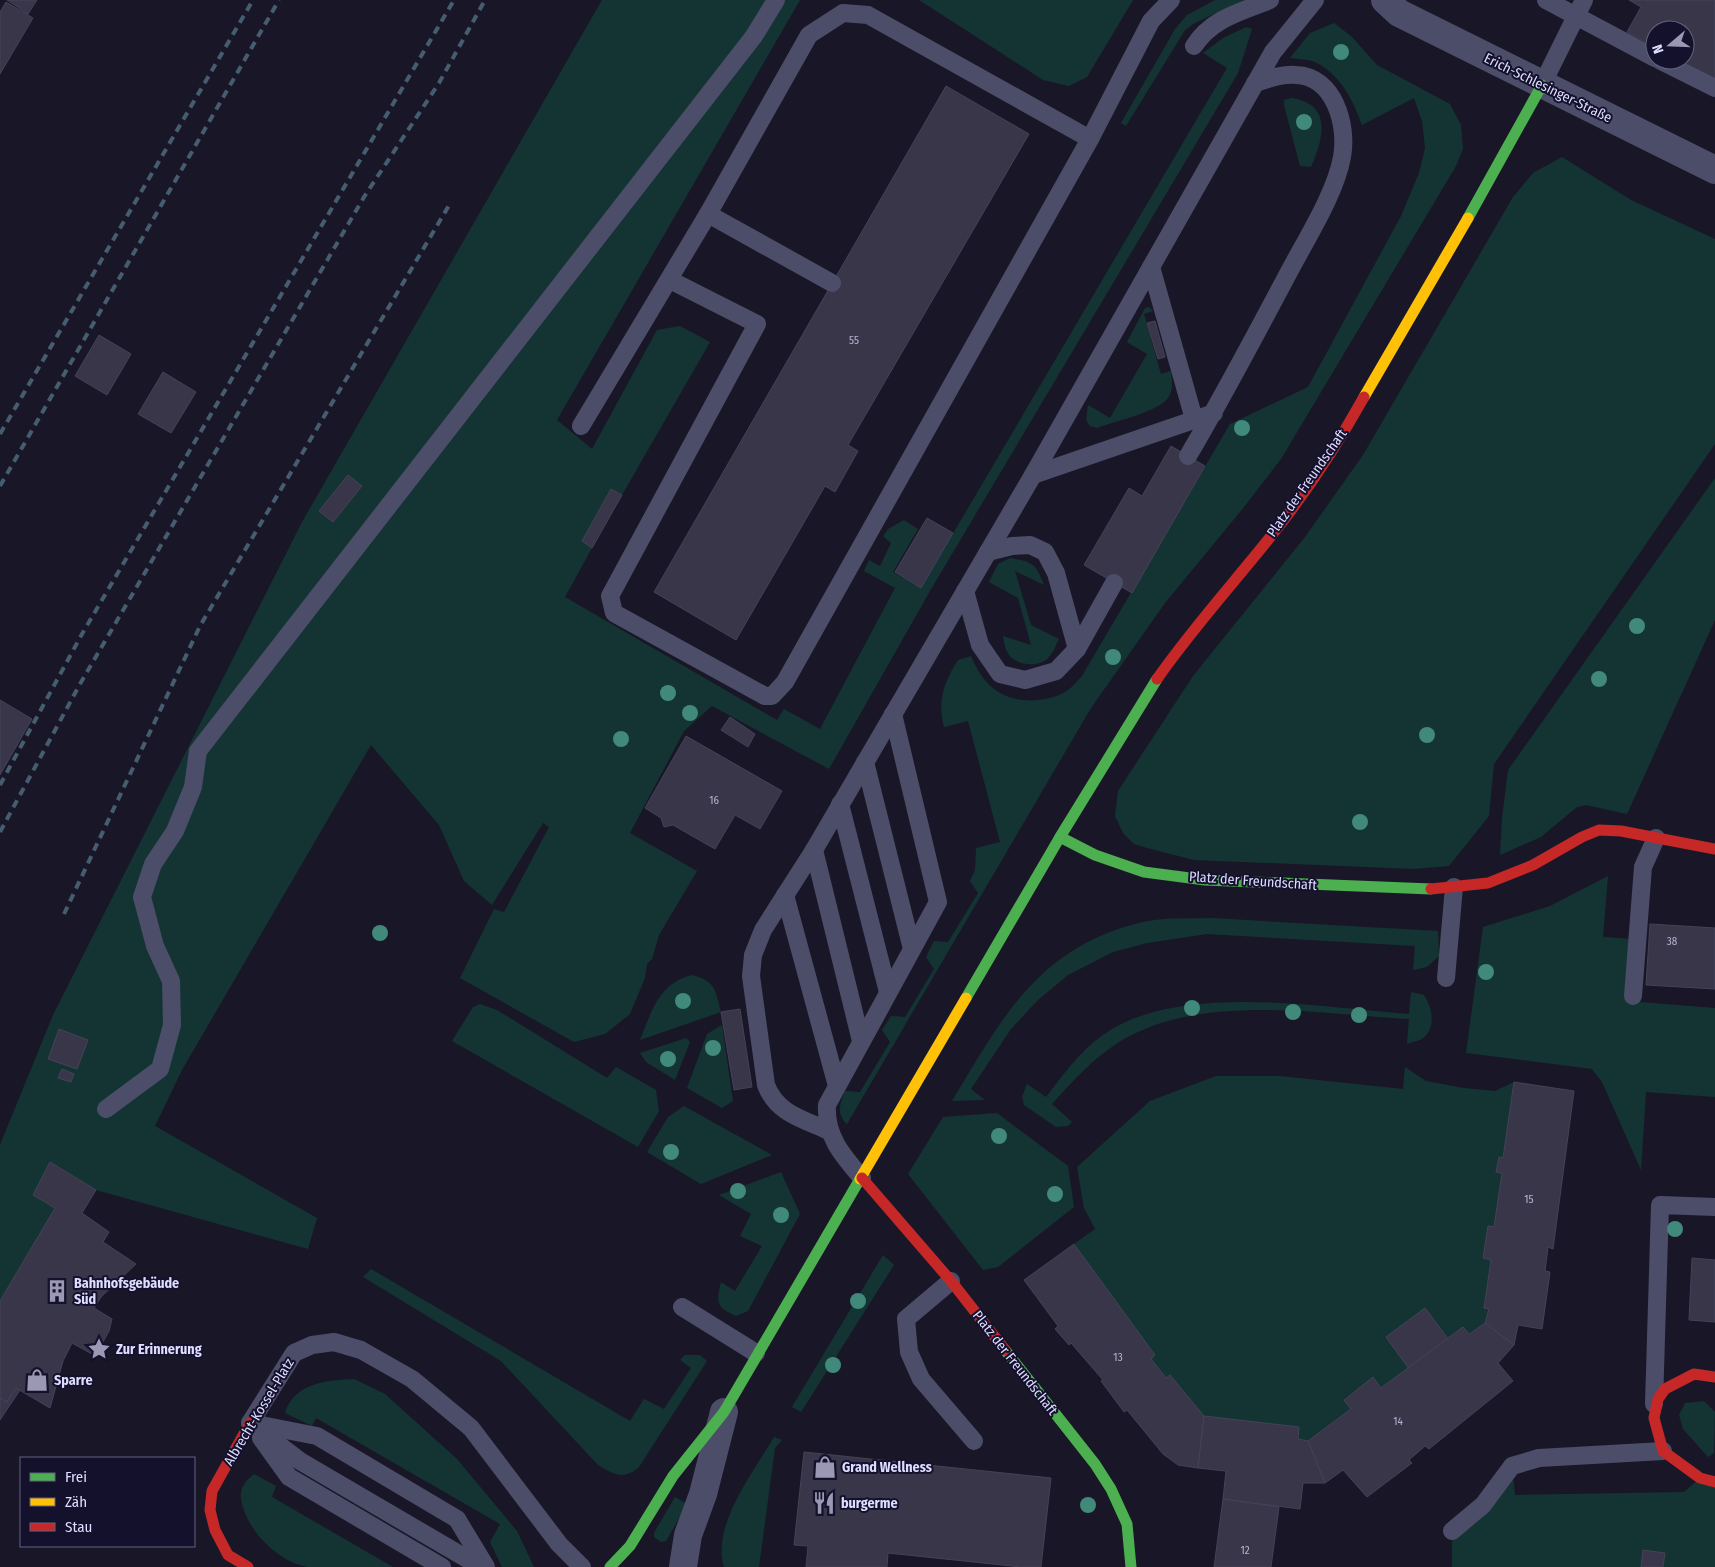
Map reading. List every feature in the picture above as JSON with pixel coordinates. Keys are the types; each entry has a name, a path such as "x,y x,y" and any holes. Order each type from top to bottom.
{"street":[{"name":"Erich-Schlesinger-Straße","path":"1385,0 1400,13 1715,170"},
{"name":"Platz der Freundschaft","path":"610,1567 630,1546 673,1476 724,1412 756,1353 862,1178 1060,837 1153,685 1183,642 1283,521 1334,450 1519,130 1542,85"},
{"path":"1454,887 1488,883 1533,865 1582,837 1599,830 1621,830 1715,849"},
{"name":"Platz der Freundschaft","path":"1060,837 1095,854 1144,872 1205,880 1419,890 1454,887"},
{"name":"Platz der Freundschaft","path":"862,1178 951,1281 1094,1464 1110,1488 1129,1525 1131,1567"},
{"path":"1715,1377 1694,1374 1665,1389 1658,1399 1654,1418 1663,1451 1700,1478 1715,1482"},
{"name":"Platz der Freundschaft","path":"683,1567 688,1535 703,1494 724,1412"},
{"name":"Albrecht-Kossel-Platz","path":"248,1567 228,1555 215,1530 210,1510 212,1491 250,1423"}],"lane":[{"path":"106,1109 160,1070 172,1025 171,982 155,946 142,897 153,864 175,831 193,787 198,751 754,36 776,0"},
{"path":"670,280 757,324 610,596 614,613 765,696 772,696 785,682 1090,139 1151,21 1172,0"},
{"path":"1194,46 1201,35 1215,22 1270,0"},
{"path":"829,1131 778,1106 771,1099 766,1085 751,976 753,955 763,930 814,850 1033,475 1273,52 1315,0"},
{"path":"1546,0 1576,18 1645,53"},
{"path":"1542,85 1584,0"},
{"path":"581,426 670,280 809,35 843,13 868,15 1090,139"},
{"path":"1679,70 1715,88"},
{"path":"1188,456 1214,412 1324,207 1342,157 1344,133 1336,103 1322,84 1298,75 1280,76 1255,83"},
{"path":"708,214 832,283"},
{"path":"1151,267 1194,419"},
{"path":"1033,475 1214,412"},
{"path":"988,552 1012,546 1030,545 1045,552 1056,573 1078,649"},
{"path":"965,591 980,646 1000,674 1025,680 1056,671 1078,649 1114,583"},
{"path":"862,1178 843,1156 829,1131 826,1118 827,1106 938,902 893,714"},
{"path":"865,762 912,948"},
{"path":"840,804 888,992"},
{"path":"1633,996 1643,868 1656,838"},
{"path":"814,850 861,1041"},
{"path":"1446,978 1454,887"},
{"path":"785,895 837,1086"},
{"path":"1654,1418 1660,1205 1715,1207"},
{"path":"951,1281 906,1320 909,1352 921,1379 974,1441"},
{"path":"682,1307 756,1353"},
{"name":"Albrecht-Kossel-Platz","path":"250,1423 294,1353 312,1345 334,1342 361,1350 412,1379 471,1428 558,1544 582,1567"},
{"path":"250,1423 289,1477 442,1567"},
{"path":"250,1423 300,1460 481,1567"},
{"path":"250,1423 317,1436 457,1519 486,1567"},
{"path":"1452,1531 1482,1504 1512,1466 1539,1458 1663,1451"}],"green space":[{"path":"602,0 800,0 557,420 592,449 657,330 680,326 710,342 622,495 611,489 582,541 592,548 565,597 777,720 784,709 820,729 895,588 864,571 869,560 880,566 891,543 883,536 888,529 904,520 918,529 893,572 921,588 1227,68 1203,53 1223,38 1246,27 1252,29 1238,73 930,591 829,769 712,706 684,731 630,833 697,871 659,935 652,959 647,964 645,978 630,1014 605,1034 574,1042 460,978 494,909 504,912 549,827 543,823 492,905 464,881 439,825 371,745 182,1070 155,1126 317,1218 308,1249 96,1190 50,1162 33,1195 55,1208 0,1301 0,1145 53,1015 302,522"},
{"path":"919,0 1133,0 1087,77 1069,86 1043,80"},
{"path":"1215,0 1244,0 1193,24 1185,30 1126,126 1121,123 1175,29 1187,15"},
{"path":"1334,23 1352,37 1377,65 1450,104 1461,125 1463,149 1456,166 1281,459 1165,603 1091,708 847,1124 840,1112 845,1091 860,1092 890,1042 882,1030 891,1016 905,1017 934,969 926,957 934,941 948,942 978,893 970,881 975,870 976,848 1000,842 968,721 944,727 941,709 943,692 958,660 971,656 982,677 989,685 1006,696 1016,699 1046,699 1067,691 1072,687 1082,676 1230,424 1308,387 1401,216 1419,173 1425,148 1422,121 1414,98 1362,125 1350,98 1333,75 1314,62 1290,58 1310,33"},
{"path":"1292,98 1305,102 1314,108 1319,116 1321,135 1311,167 1300,166 1284,105 1284,100"},
{"path":"1562,157 1631,200 1715,239 1715,444 1494,764 1489,816 1449,866 1414,869 1194,860 1134,844 1123,833 1115,816 1118,791 1193,676 1305,537 1363,455 1513,197 1533,173"},
{"path":"1149,307 1153,311 1144,314 1161,374 1171,371 1172,384 1170,395 1163,403 1136,416 1097,428 1090,426 1086,420 1088,405 1110,418 1147,354 1127,342 1145,308"},
{"path":"1715,478 1715,620 1627,814 1586,805 1577,807 1541,837 1500,855 1508,770"},
{"path":"1010,558 1029,563 1039,572 1044,585 1015,571 1031,625 1059,639 1050,655 1045,660 1036,664 1020,663 1008,654 1003,636 1031,645 1018,598 989,582 998,564"},
{"path":"1608,876 1603,937 1632,939 1628,1001 1715,1008 1715,1097 1646,1092 1641,1170 1602,1082 1592,1069 1466,1053 1483,927 1550,906"},
{"path":"1211,918 1438,931 1439,956 1427,967 1413,970 1415,946 1207,934 1147,943 1113,952 1068,975 1038,1000 1011,1029 971,1089 985,1100 952,1101 988,1041 1027,989 1050,967 1076,948 1107,933 1151,920"},
{"path":"692,975 706,980 710,984 716,992 721,1012 640,1040 653,1009 664,992 680,979"},
{"path":"1411,992 1424,995 1432,1017 1427,1034 1422,1039 1407,1044 1409,1019 1294,1011 1254,1010 1215,1012 1177,1019 1141,1031 1101,1055 1052,1104 1072,1122 1068,1126 1056,1127 1024,1105 1022,1097 1027,1084 1046,1097 1087,1048 1103,1035 1134,1018 1170,1008 1210,1003 1252,1002 1409,1014"},
{"path":"480,1004 497,1010 607,1078 616,1067 656,1090 659,1111 638,1147 452,1041 473,1007"},
{"path":"722,1025 733,1101 722,1108 687,1088 707,1034"},
{"path":"686,1038 690,1042 675,1080 646,1062 640,1053"},
{"path":"1405,1067 1426,1081 1464,1088 1495,1091 1514,1082 1503,1158 1499,1157 1496,1172 1502,1173 1494,1227 1488,1226 1483,1258 1491,1260 1484,1307 1489,1309 1485,1323 1381,1388 1373,1378 1344,1399 1351,1409 1308,1441 1204,1416 1170,1375 1166,1378 1151,1359 1155,1355 1074,1244 1095,1229 1084,1208 1077,1167 1150,1101 1216,1076 1280,1076 1403,1089"},
{"path":"684,1106 772,1155 701,1184 647,1152 668,1117"},
{"path":"997,1113 1068,1166 1074,1207 998,1267 983,1270 908,1174 943,1117"},
{"path":"781,1172 800,1214 748,1311 736,1316 721,1307 719,1303 718,1294 721,1282 735,1291 762,1246 740,1236 751,1214 719,1195"},
{"path":"883,1255 894,1265 801,1412 792,1407"},
{"path":"371,1269 630,1421 644,1399 664,1409 691,1368 680,1360 685,1355 700,1355 707,1361 639,1467 629,1474 619,1475 598,1465 501,1361 363,1277"},
{"path":"354,1379 385,1394 457,1459 517,1531 534,1567 502,1567 490,1542 500,1524 316,1418 312,1426 285,1413 289,1403 304,1389 323,1382"},
{"path":"1704,1401 1715,1412 1714,1453 1708,1457 1683,1429 1679,1415 1685,1403"},
{"path":"774,1437 782,1440 775,1448 759,1567 724,1567 722,1551 729,1517 746,1482"},
{"path":"1512,1466 1515,1495 1684,1492 1700,1478 1715,1482 1715,1567 1452,1567 1452,1531"},
{"path":"254,1474 276,1486 272,1497 393,1567 308,1567 288,1560 278,1554 254,1529 242,1504 241,1494 243,1486"},
{"path":"675,1497 687,1504 666,1541 661,1542 654,1537 654,1533"}],"building":[{"path":"7,0 37,0 28,14"},
{"path":"1629,0 1715,0 1715,80 1695,69 1695,20 1645,20 1645,42 1627,32 1641,7"},
{"path":"6,2 33,18 0,74 0,12"},
{"path":"946,86 1029,134 848,445 858,451 835,492 825,486 736,640 654,592"},
{"path":"1155,321 1165,357 1158,359 1147,323"},
{"path":"99,335 131,354 107,395 75,376"},
{"path":"163,372 196,392 171,433 138,414"},
{"path":"1171,446 1205,466 1132,593 1084,565 1129,488 1142,496"},
{"path":"348,475 362,486 333,522 319,511"},
{"path":"611,489 622,495 592,548 582,541"},
{"path":"927,518 953,533 921,588 895,572"},
{"path":"0,700 32,719 0,775"},
{"path":"730,717 755,734 748,747 721,730"},
{"path":"686,736 782,791 760,829 735,815 715,849 673,825 664,827 661,818 645,808"},
{"path":"1650,924 1715,928 1715,989 1646,985"},
{"path":"740,1009 752,1087 734,1090 721,1012"},
{"path":"59,1029 88,1040 77,1069 48,1059"},
{"path":"62,1069 74,1074 71,1082 58,1078"},
{"path":"1514,1082 1574,1091 1553,1249 1548,1247 1545,1271 1550,1272 1542,1329 1518,1325 1514,1345 1485,1323 1489,1309 1484,1308 1491,1260 1483,1258 1488,1226 1494,1227 1502,1173 1496,1172 1499,1157 1503,1158"},
{"name":"Bahnhofsgebäude Süd","path":"50,1162 96,1190 82,1213 109,1232 103,1242 136,1264 101,1297 94,1308 112,1319 109,1331 99,1349 92,1354 72,1343 63,1361 50,1408 16,1388 7,1402 0,1398 0,1301 55,1208 33,1195"},
{"path":"1074,1244 1155,1355 1151,1359 1166,1378 1170,1375 1204,1416 1198,1468 1178,1465 1163,1454 1127,1410 1124,1412 1101,1381 1103,1380 1071,1343 1069,1345 1055,1329 1058,1326 1024,1280"},
{"path":"1692,1258 1715,1260 1715,1322 1689,1320"},
{"path":"1425,1308 1448,1339 1409,1369 1386,1337"},
{"path":"1485,1323 1514,1345 1498,1363 1513,1381 1429,1449 1425,1446 1409,1460 1412,1463 1367,1497 1343,1470 1325,1483 1308,1441 1351,1409 1344,1400 1373,1377 1381,1388 1463,1327 1469,1334"},
{"path":"16,1388 20,1390 0,1420 0,1398 7,1402"},
{"path":"1204,1416 1299,1427 1298,1439 1308,1441 1325,1483 1303,1483 1300,1509 1223,1499 1226,1471 1198,1468"},
{"path":"804,1452 1051,1478 1041,1567 1021,1567 888,1553 887,1567 806,1567 808,1546 794,1545"},
{"path":"1223,1499 1279,1507 1271,1567 1214,1567"},
{"path":"1643,1550 1665,1553 1663,1567 1641,1567"}],"railway":[{"path":"0,434 253,0"},
{"path":"0,486 279,0"},
{"path":"0,785 82,634 454,0"},
{"path":"0,832 80,684 364,197 439,83 485,0"},
{"path":"64,914 200,626 451,202"}],"traffic: fast":[{"path":"1468,218 1542,85"},
{"path":"966,998 1060,837 1157,679"},
{"path":"1060,837 1095,855 1144,872 1205,880 1431,889"},
{"path":"610,1567 630,1546 673,1476 724,1412 860,1179"},
{"path":"1005,1350 1095,1464 1111,1489 1127,1524 1131,1567"}],"traffic: slow":[{"path":"1364,397 1468,218"},
{"path":"860,1179 966,998"}],"traffic: jam":[{"path":"1157,679 1187,638 1294,506 1326,461 1364,397"},
{"path":"1431,889 1488,883 1533,865 1582,837 1599,830 1621,831 1715,849"},
{"path":"862,1178 951,1281 1005,1350"},
{"path":"1715,1377 1694,1374 1665,1389 1658,1399 1654,1418 1663,1451 1700,1478 1715,1482"},
{"path":"248,1567 228,1555 215,1530 210,1510 212,1491 250,1423"}],"place":[{"name":"Bahnhofsgebäude Süd","path":"57,1291"},
{"name":"Zur Erinnerung","path":"99,1349"},
{"name":"Sparre","path":"37,1380"},
{"name":"Grand Wellness","path":"825,1467"},
{"name":"burgerme","path":"824,1503"}]}
